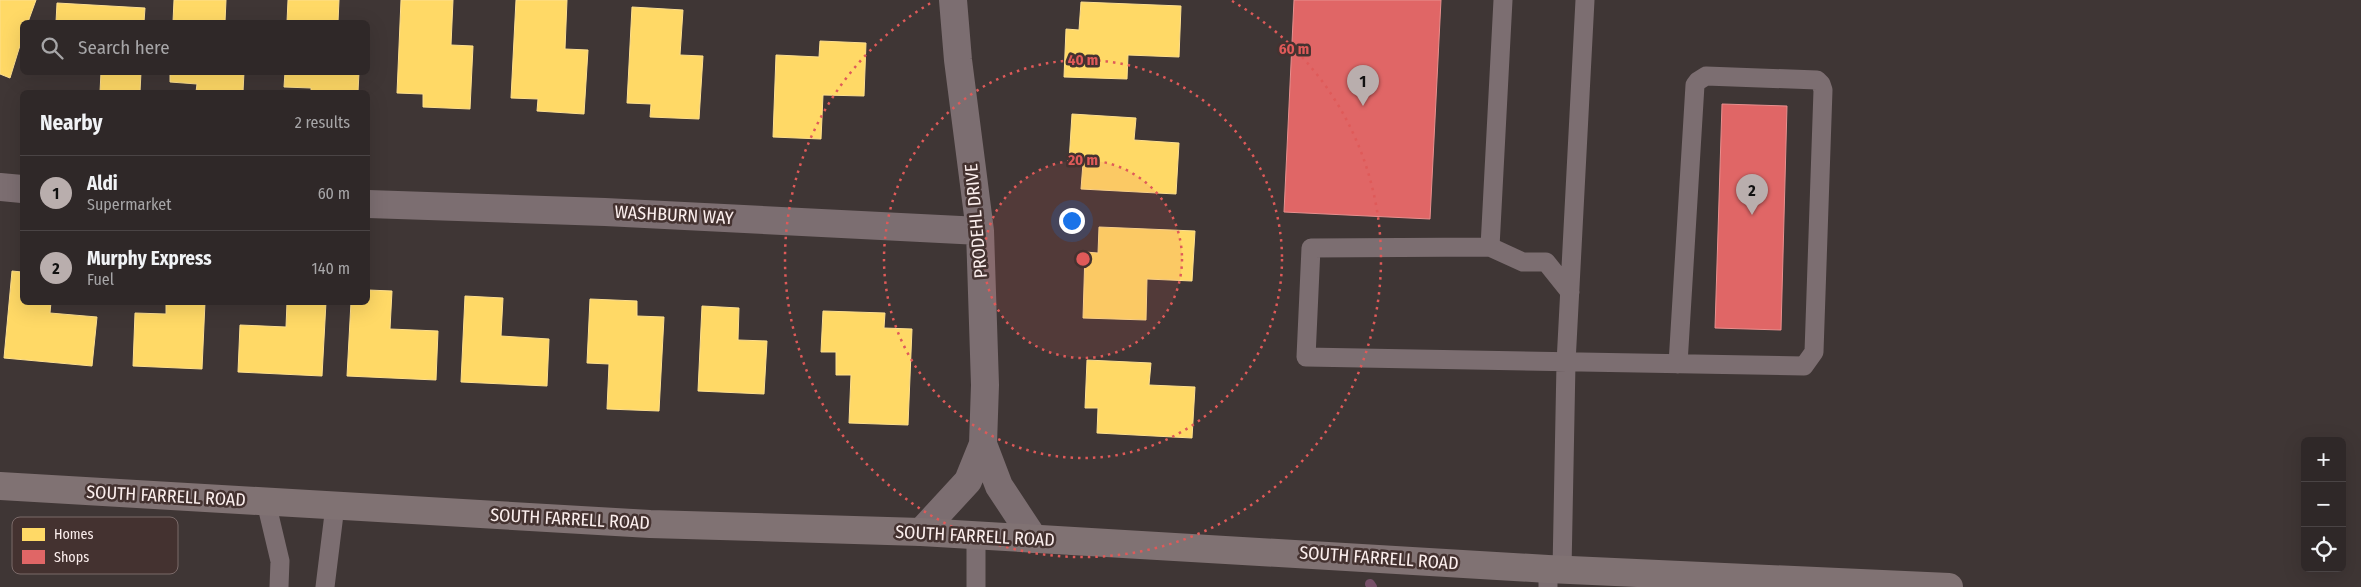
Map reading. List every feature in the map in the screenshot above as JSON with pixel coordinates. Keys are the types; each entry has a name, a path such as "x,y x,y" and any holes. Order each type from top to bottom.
{"street":[{"name":"PRODEHL DRIVE","path":"921,532 968,481 982,444 985,385 980,231 958,60 954,0"},
{"path":"0,187 20,189"},
{"name":"WASHBURN WAY","path":"370,204 605,212 980,231"},
{"name":"PRODEHL DRIVE","path":"982,444 999,486 1034,539"},
{"name":"SOUTH FARRELL ROAD","path":"0,486 650,524 976,535 1553,575 1948,587"}],"lane":[{"path":"1490,247 1503,0"},
{"path":"1553,575 1585,0"},
{"path":"1570,292 1546,262 1523,262 1490,247 1311,248 1306,357 1566,363 1804,366 1814,352 1823,90 1817,80 1706,76 1695,85 1678,364"},
{"path":"266,502 280,561 279,587"},
{"path":"325,587 335,506"},
{"path":"976,535 976,587"}],"building: Homes":[{"path":"0,0 36,0 29,20 20,20 20,46 10,78 0,74"},
{"path":"174,0 226,0 225,20 173,20"},
{"path":"288,0 339,0 338,20 287,20"},
{"path":"401,0 453,0 451,45 473,46 470,109 423,107 423,94 397,93"},
{"path":"516,0 567,0 565,49 588,50 584,114 537,111 538,99 511,98"},
{"path":"1081,2 1181,6 1179,57 1128,55 1127,79 1064,77 1066,29 1079,30"},
{"path":"57,3 145,8 144,20 56,20"},
{"path":"632,7 683,10 680,55 703,56 699,119 650,117 651,104 627,103"},
{"path":"820,41 866,43 864,96 823,95 821,139 773,137 776,55 819,57"},
{"path":"101,75 141,75 140,90 100,90"},
{"path":"170,75 244,75 243,90 196,90 197,84 170,82"},
{"path":"285,75 359,75 358,90 311,90 311,88 284,87"},
{"path":"1072,114 1136,118 1134,140 1179,143 1176,194 1081,189 1083,163 1069,162"},
{"path":"1099,227 1195,231 1192,281 1147,279 1146,320 1083,318 1085,252 1098,253"},
{"path":"12,271 20,272 20,305 51,305 50,313 97,317 92,366 4,358"},
{"path":"370,290 392,291 390,329 438,331 436,380 347,376 351,305 370,305"},
{"path":"465,296 503,298 501,336 549,339 547,386 461,382"},
{"path":"590,299 637,301 637,316 664,317 659,411 607,409 609,364 587,363"},
{"path":"166,305 205,305 202,369 133,366 135,313 166,314"},
{"path":"287,305 326,305 322,376 238,372 240,325 286,327"},
{"path":"702,306 739,308 738,340 767,341 764,394 698,391"},
{"path":"823,311 885,313 884,328 912,329 908,425 849,423 851,375 836,375 836,352 821,352"},
{"path":"1087,360 1151,363 1149,385 1195,387 1192,438 1097,433 1098,408 1085,408"}],"building: Shops":[{"path":"1294,0 1441,0 1430,219 1284,212"},
{"path":"1722,104 1787,106 1781,330 1715,328"}],"place":[{"name":"Aldi","path":"1363,106"},
{"name":"Murphy Express","path":"1752,215"}]}
